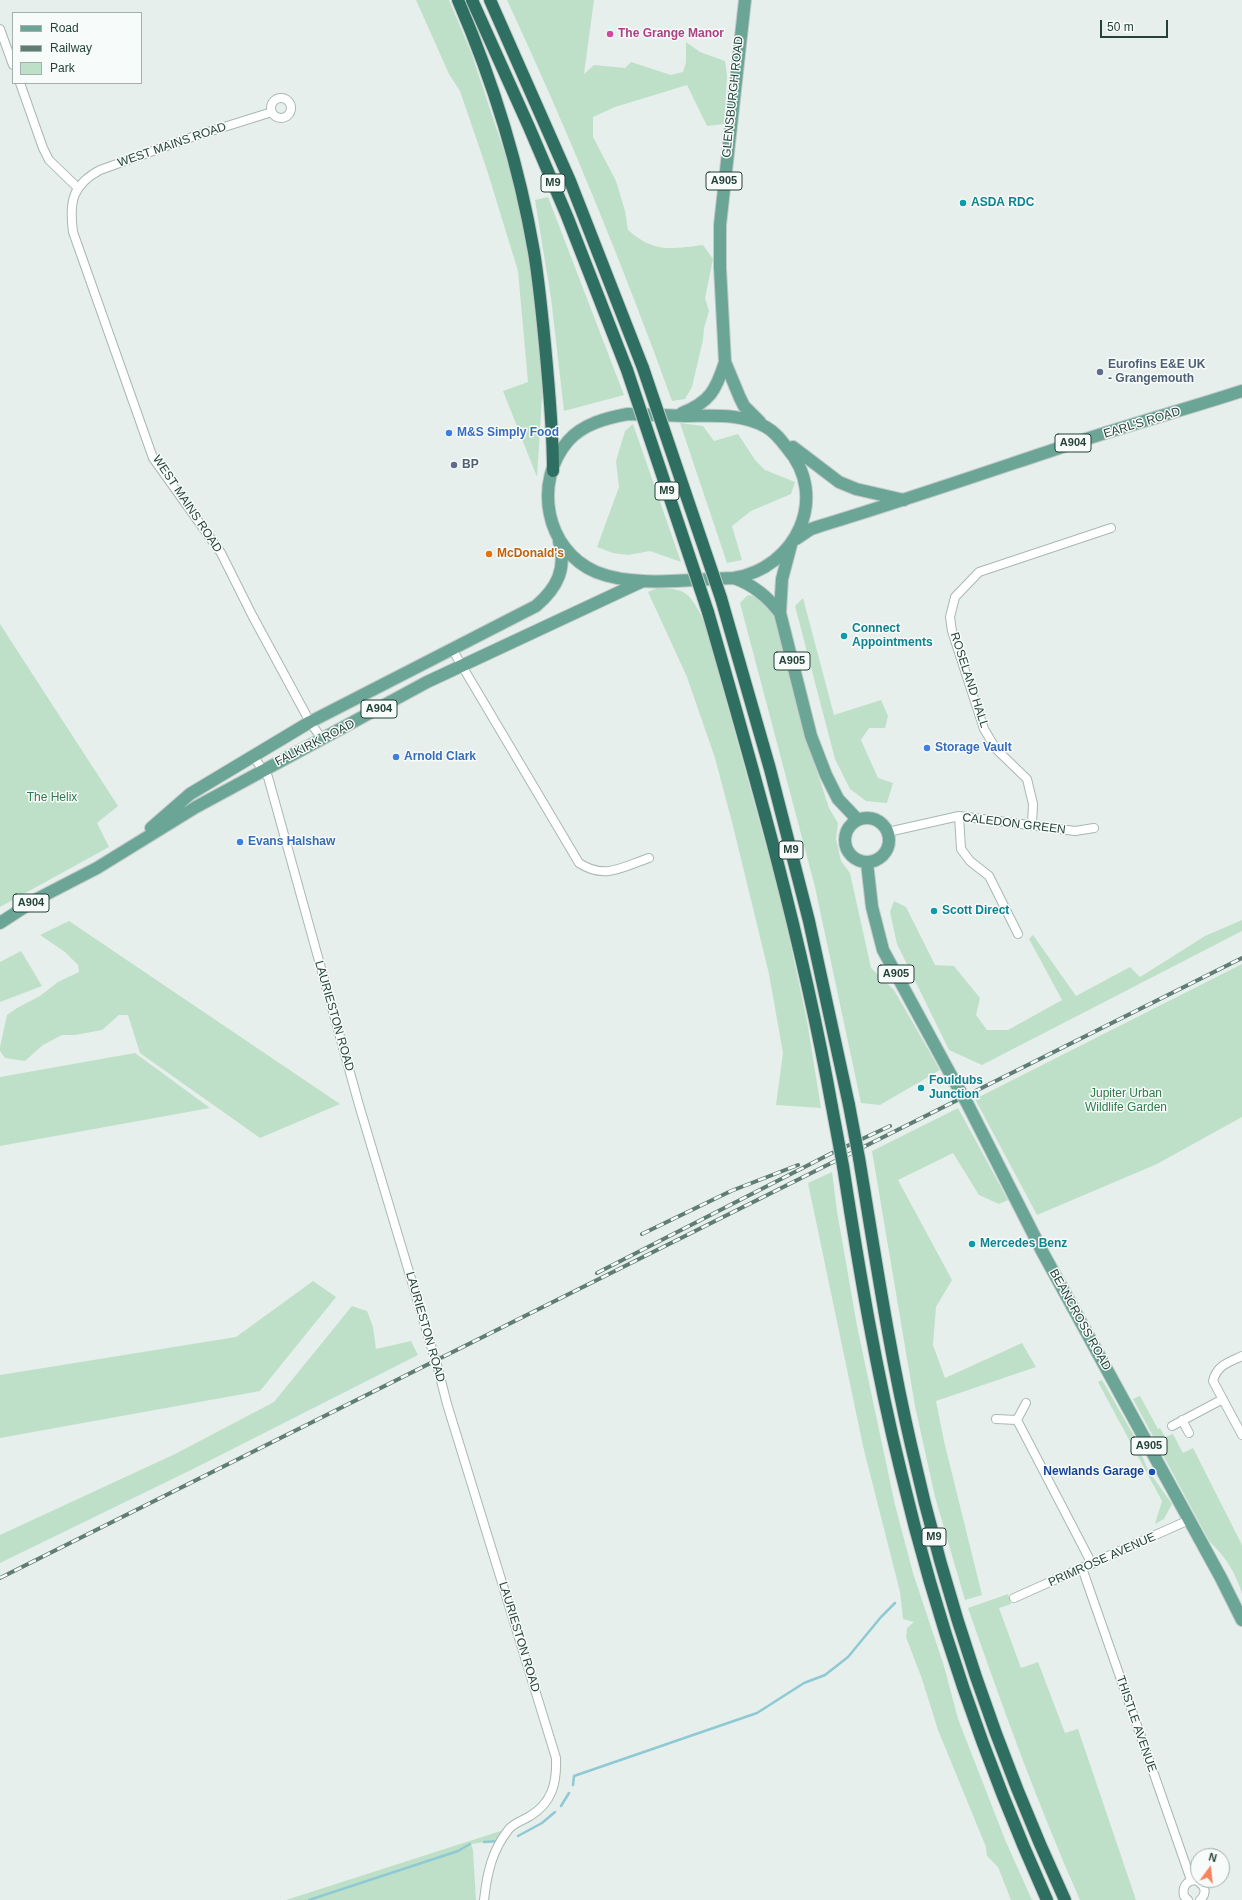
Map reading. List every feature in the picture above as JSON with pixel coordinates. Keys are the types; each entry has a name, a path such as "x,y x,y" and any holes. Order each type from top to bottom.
{"highway":[{"path":"458,0 483,61 499,108 515,163 530,230 539,282 548,376 552,423 553,471"},
{"name":"M9","path":"472,0 564,209 626,370 708,612 757,784 796,938 844,1166 851,1222 885,1402 900,1470 922,1554 946,1635 977,1727 1012,1818 1048,1900"},
{"name":"M9","path":"490,0 570,181 643,368 722,598 770,769 806,908 849,1105 896,1376 911,1446 938,1554 993,1724 1028,1816 1065,1900"}],"main road":[{"name":"GLENSBURGH ROAD","path":"677,416 695,408 708,399 719,381 724,362 720,268 720,226 744,0"},
{"name":"GLENSBURGH ROAD","path":"724,362 744,406 766,427"},
{"name":"EARL'S ROAD","path":"792,543 811,529 906,500 1067,445 1188,409 1242,391"},
{"path":"628,414 740,417 766,427 776,434 796,458 802,470 805,482 805,513 799,532 792,543 776,559 760,570 746,576 734,578 643,581 610,577 595,571 574,558 558,539 548,509 548,495 553,471 568,441 587,426 598,421 628,414"},
{"name":"EARL'S ROAD","path":"776,434 839,482 877,495 906,500"},
{"name":"FALKIRK ROAD","path":"123,852 190,794 310,722 536,606 553,590 560,570 561,550 558,539"},
{"name":"A905","path":"792,543 782,581 780,614 812,736 824,769 838,799 857,819"},
{"name":"A905","path":"734,578 744,581 761,592 780,614"},
{"name":"FALKIRK ROAD","path":"0,923 37,899 64,887 196,807 263,770 461,665 643,581"},
{"path":"865,817 876,819 883,824 888,832 889,840 885,854 879,859 867,862 853,858 847,852 844,844 845,832 849,825 857,819 865,817"},
{"name":"BEANCROSS ROAD","path":"867,862 872,907 883,950 967,1103 1043,1253 1222,1578 1242,1620"}],"street":[{"path":"0,29 12,62"},
{"path":"20,84 43,148 49,160 78,188"},
{"name":"WEST MAINS ROAD","path":"272,112 192,137 100,170 87,177 78,188 73,201 71,216 73,232 153,458 221,553 252,615 310,722 322,739"},
{"name":"ROSELAND HALL","path":"1032,825 1033,804 1027,779 996,749 984,729 952,631 950,617 955,597 979,572 1111,528"},
{"path":"452,650 579,863 589,869 598,872 605,872 649,858"},
{"name":"LAURIESTON ROAD","path":"253,756 268,778 358,1100 437,1365 447,1404 556,1758 557,1774 552,1795 534,1814 510,1828 492,1858 486,1878 484,1900"},
{"path":"960,816 961,850 970,861 989,876 1018,934"},
{"name":"CALEDON GREEN","path":"888,832 960,816 1075,831 1094,828"},
{"path":"1242,1356 1220,1366 1215,1373 1213,1381 1242,1435"},
{"path":"1172,1426 1223,1399"},
{"path":"1017,1420 1026,1403"},
{"path":"996,1419 1017,1420"},
{"path":"1017,1420 1092,1564"},
{"path":"1182,1420 1189,1433"},
{"name":"PRIMROSE AVENUE","path":"1014,1598 1189,1520"},
{"name":"THISTLE AVENUE","path":"1082,1568 1190,1877"},
{"path":"1188,1900 1183,1891 1187,1883 1190,1881"},
{"name":"THISTLE AVENUE","path":"1200,1900 1204,1895 1204,1888"}],"green space":[{"path":"416,0 449,0 471,52 510,169 530,255 543,382 537,477 503,391 528,382 518,271 487,170 460,91 449,74"},
{"path":"507,0 594,0 584,74 594,65 625,68 631,62 671,75 683,72 686,62 686,42 700,52 725,61 727,76 724,124 707,126 687,85 615,107 593,117 593,137 616,181 625,211 628,230 646,243 663,248 681,248 703,245 713,259 705,298 709,311 692,387 685,399 672,401 634,299 594,199 552,99"},
{"path":"548,197 624,395 564,411 551,298 535,200"},
{"path":"680,423 703,426 714,441 738,434 755,460 765,470 795,482 791,494 751,511 732,526 742,560 727,563"},
{"path":"633,424 681,562 650,551 628,555 613,553 597,547 619,487 616,461 625,431"},
{"path":"658,588 668,588 687,595 704,620 781,900 807,1021 821,1108 776,1105 783,1053 769,974 715,758 687,677 648,592"},
{"path":"748,595 763,598 774,613 808,744 829,808 838,823 836,839 841,861 850,873 871,968 894,990 940,1070 880,1105 861,1103 815,887 740,603"},
{"path":"803,598 834,715 881,700 888,716 885,728 869,728 861,740 878,778 893,783 887,803 866,801 850,789 835,759 795,606"},
{"name":"The Helix","path":"0,624 118,806 97,823 109,847 0,907"},
{"path":"894,901 906,907 935,965 954,966 980,998 976,1015 987,1030 1008,1030 1062,1000 1029,939 1033,935 1076,996 1130,967 1140,977 1205,936 1242,920 1242,931 982,1065 949,1050 897,944 890,912"},
{"path":"69,921 340,1104 260,1138 140,1053 128,1015 119,1015 102,1030 75,1035 62,1035 43,1045 25,1061 5,1058 0,1051 0,1047 7,1015 40,996 58,982 79,972 78,965 65,952 40,935"},
{"path":"21,951 42,986 0,1002 0,962"},
{"name":"Jupiter Urban Wildlife Garden","path":"1242,964 1242,1117 1157,1164 1037,1215 975,1099"},
{"path":"135,1053 210,1108 0,1146 0,1077"},
{"path":"958,1108 1008,1200 999,1204 979,1195 953,1153 898,1180 952,1280 936,1307 933,1345 945,1378 1022,1343 1036,1367 936,1401 944,1441 982,1595 965,1600 935,1497 915,1406 872,1151"},
{"path":"832,1172 837,1211 857,1326 895,1505 913,1573 944,1666 958,1719 1006,1842 1032,1900 1011,1900 998,1867 987,1856 986,1847 938,1730 922,1679 906,1637 907,1628 914,1622 903,1619 900,1592 863,1446 808,1183"},
{"path":"313,1281 336,1297 260,1391 0,1438 0,1375 236,1337"},
{"path":"352,1306 367,1311 373,1327 376,1349 411,1341 418,1355 197,1467 0,1563 0,1535 175,1454 274,1402"},
{"path":"1102,1380 1134,1436 1148,1470 1172,1504 1164,1519 1155,1524 1162,1501 1098,1382"},
{"path":"1140,1396 1158,1429 1160,1428 1165,1437 1173,1434 1183,1453 1193,1448 1242,1545 1242,1594 1240,1586 1225,1559 1209,1541 1133,1399"},
{"path":"1008,1594 1011,1604 999,1608 1021,1668 1038,1662 1065,1733 1078,1729 1136,1900 1080,1900 1021,1755 968,1608"},
{"path":"510,1828 500,1840 471,1844 473,1850 476,1900 286,1900"}],"waterway":[{"path":"573,1785 574,1776 757,1713 804,1683 825,1675 848,1657 881,1617 895,1603"},
{"path":"561,1806 569,1793"},
{"path":"518,1836 542,1823 555,1812"},
{"path":"484,1842 500,1841"},
{"path":"309,1900 458,1851 470,1844"}],"railway":[{"path":"0,1578 1242,958"},
{"path":"597,1273 832,1153 890,1126"},
{"path":"642,1234 731,1191 798,1165"}],"place":[{"name":"The Grange Manor","path":"610,34"},
{"name":"ASDA RDC","path":"963,203"},
{"name":"Eurofins E&E UK - Grangemouth","path":"1100,372"},
{"name":"M&S Simply Food","path":"449,433"},
{"name":"BP","path":"454,465"},
{"name":"McDonald's","path":"489,554"},
{"name":"Connect Appointments","path":"844,636"},
{"name":"Storage Vault","path":"927,748"},
{"name":"Arnold Clark","path":"396,757"},
{"name":"Evans Halshaw","path":"240,842"},
{"name":"Scott Direct","path":"934,911"},
{"name":"Fouldubs Junction","path":"921,1088"},
{"name":"Mercedes Benz","path":"972,1244"},
{"name":"Newlands Garage","path":"1152,1472"}]}
